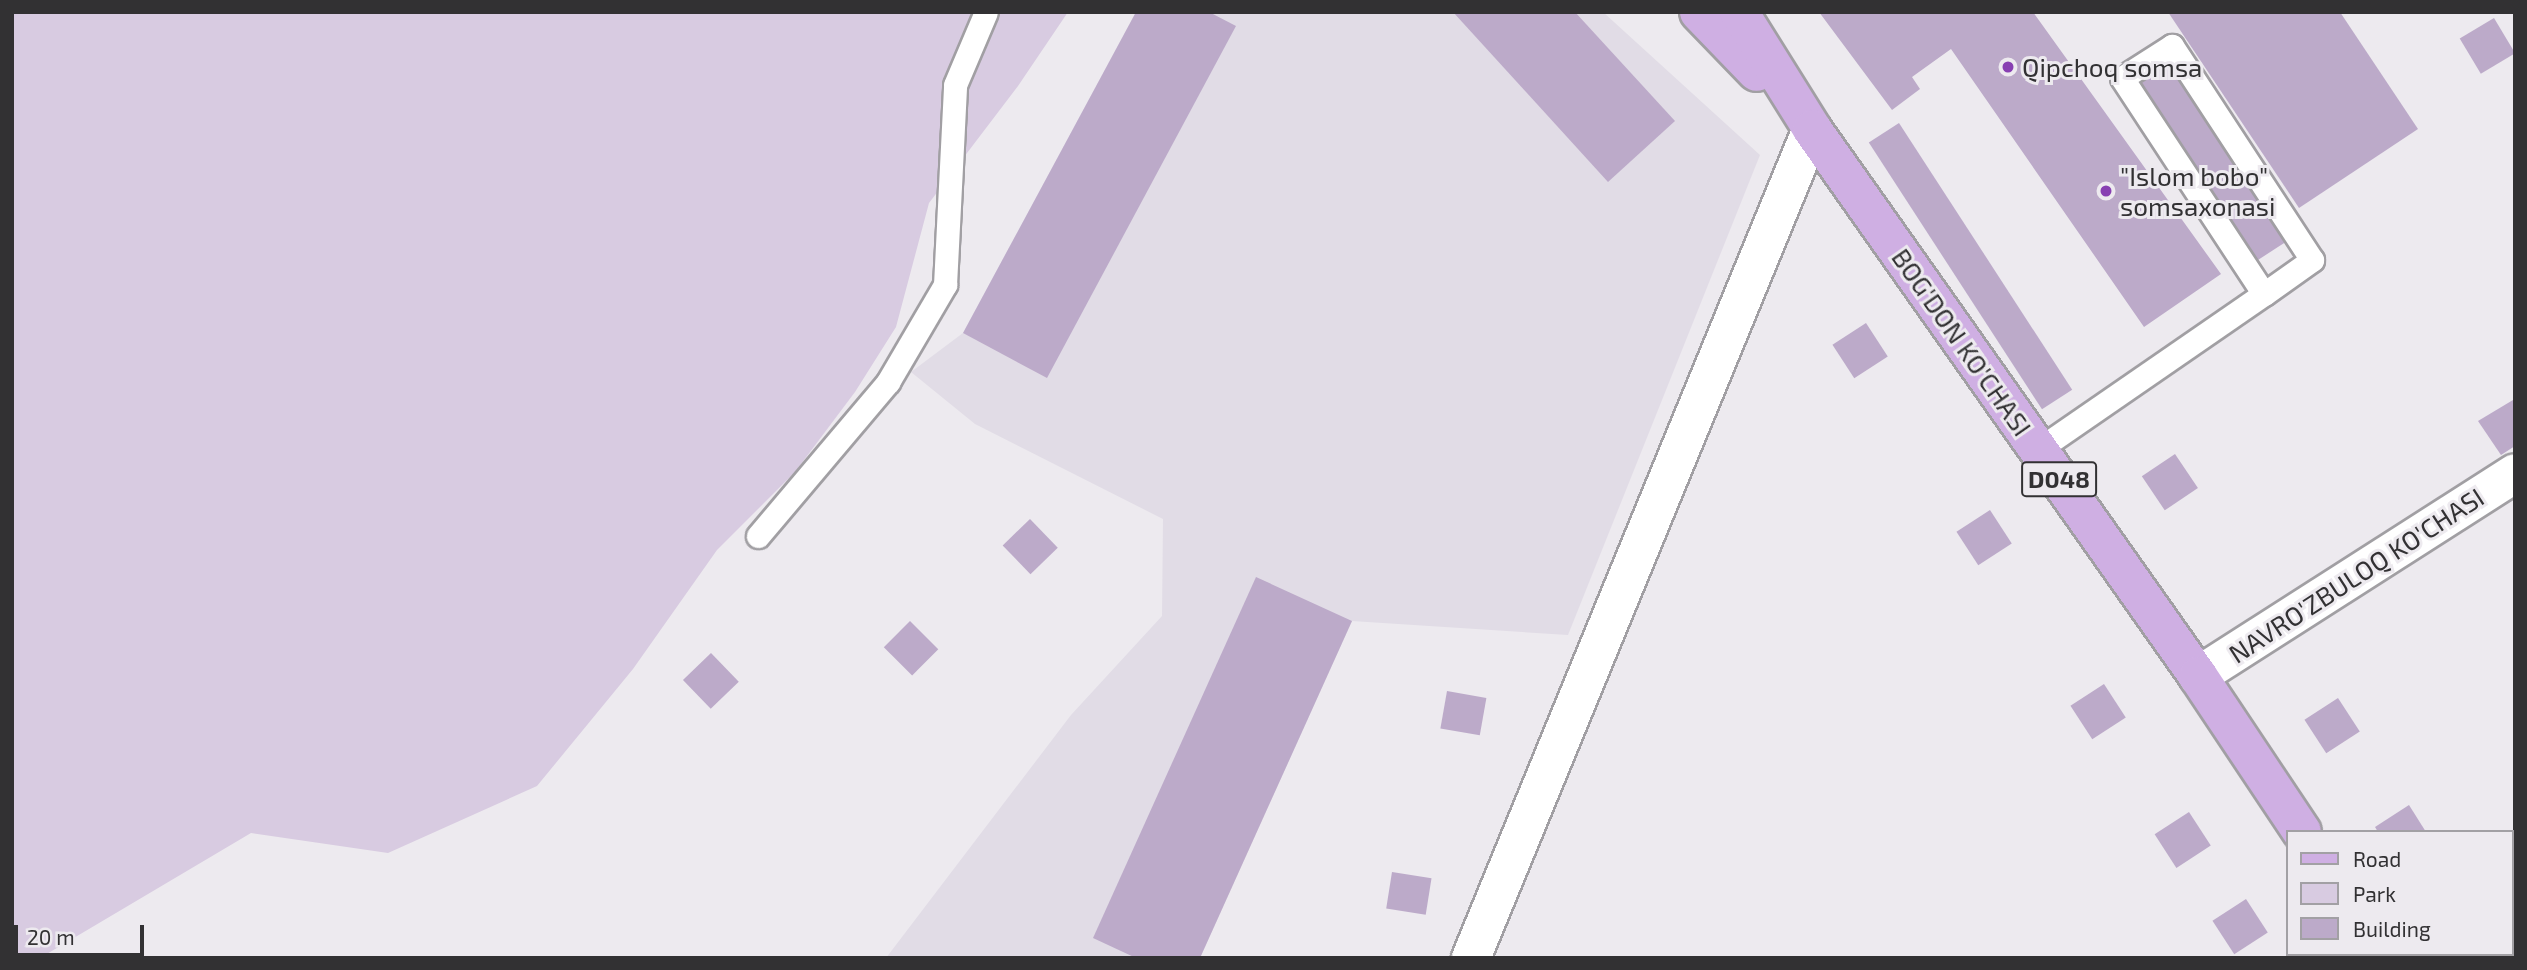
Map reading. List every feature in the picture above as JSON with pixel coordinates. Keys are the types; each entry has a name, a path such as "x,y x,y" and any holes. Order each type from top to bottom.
{"main road":[{"name":"BOG'DON KO'CHASI","path":"1699,12 1812,129"},
{"name":"BOG'DON KO'CHASI","path":"1739,12 1812,129 2198,676 2301,830"}],"street":[{"path":"1471,958 1812,129"},
{"name":"NAVRO'ZBULOQ KO'CHASI","path":"2198,676 2515,473"}],"lane":[{"path":"758,536 888,382 945,285 955,85 986,12"},
{"path":"2039,449 2264,294 2312,260 2172,46 2122,78 2264,294"}],"shaded area":[{"path":"1136,12 1603,12 1760,155 1568,635 1352,621 1200,958 886,958 1071,715 1162,616 1163,519 975,424 911,372 963,333"}],"green space":[{"path":"12,12 1068,12 1018,86 929,203 896,327 855,392 795,472 717,550 633,669 537,786 388,853 251,833 40,958 12,958"}],"building":[{"path":"1136,12 1209,12 1236,26 1047,378 963,333"},
{"path":"1453,12 1575,12 1675,121 1608,182"},
{"name":"\"Islom bobo\" somsaxonasi","path":"1819,12 2033,12 2221,274 2144,327 1951,49 1912,77 1920,89 1892,110"},
{"path":"2168,12 2340,12 2418,129 2299,208"},
{"path":"2494,18 2515,53 2481,74 2460,39"},
{"path":"2176,33 2304,230 2236,274 2108,77"},
{"path":"1899,123 2072,390 2042,409 1869,143"},
{"path":"1866,323 1888,357 1854,378 1832,345"},
{"path":"2513,400 2515,446 2501,455 2478,421"},
{"path":"2175,454 2198,488 2165,510 2142,476"},
{"path":"1990,510 2012,544 1978,565 1956,532"},
{"path":"1030,519 1058,548 1030,574 1003,545"},
{"path":"1256,577 1352,621 1200,958 1136,958 1093,938"},
{"path":"910,621 938,649 912,675 884,647"},
{"path":"711,653 739,682 711,709 683,680"},
{"path":"2104,684 2126,718 2092,739 2070,706"},
{"path":"1447,691 1486,698 1480,735 1440,728"},
{"path":"2338,698 2360,732 2326,753 2304,720"},
{"path":"2409,805 2425,830 2377,830 2375,827"},
{"path":"2189,812 2211,846 2176,868 2155,834"},
{"path":"1392,872 1432,878 1426,915 1386,909"},
{"path":"2246,899 2268,933 2234,954 2212,921"},
{"path":"2461,956 2504,956 2501,958"}],"place":[{"name":"Qipchoq somsa","path":"2008,67"},
{"name":"\"Islom bobo\" somsaxonasi","path":"2106,191"}]}
